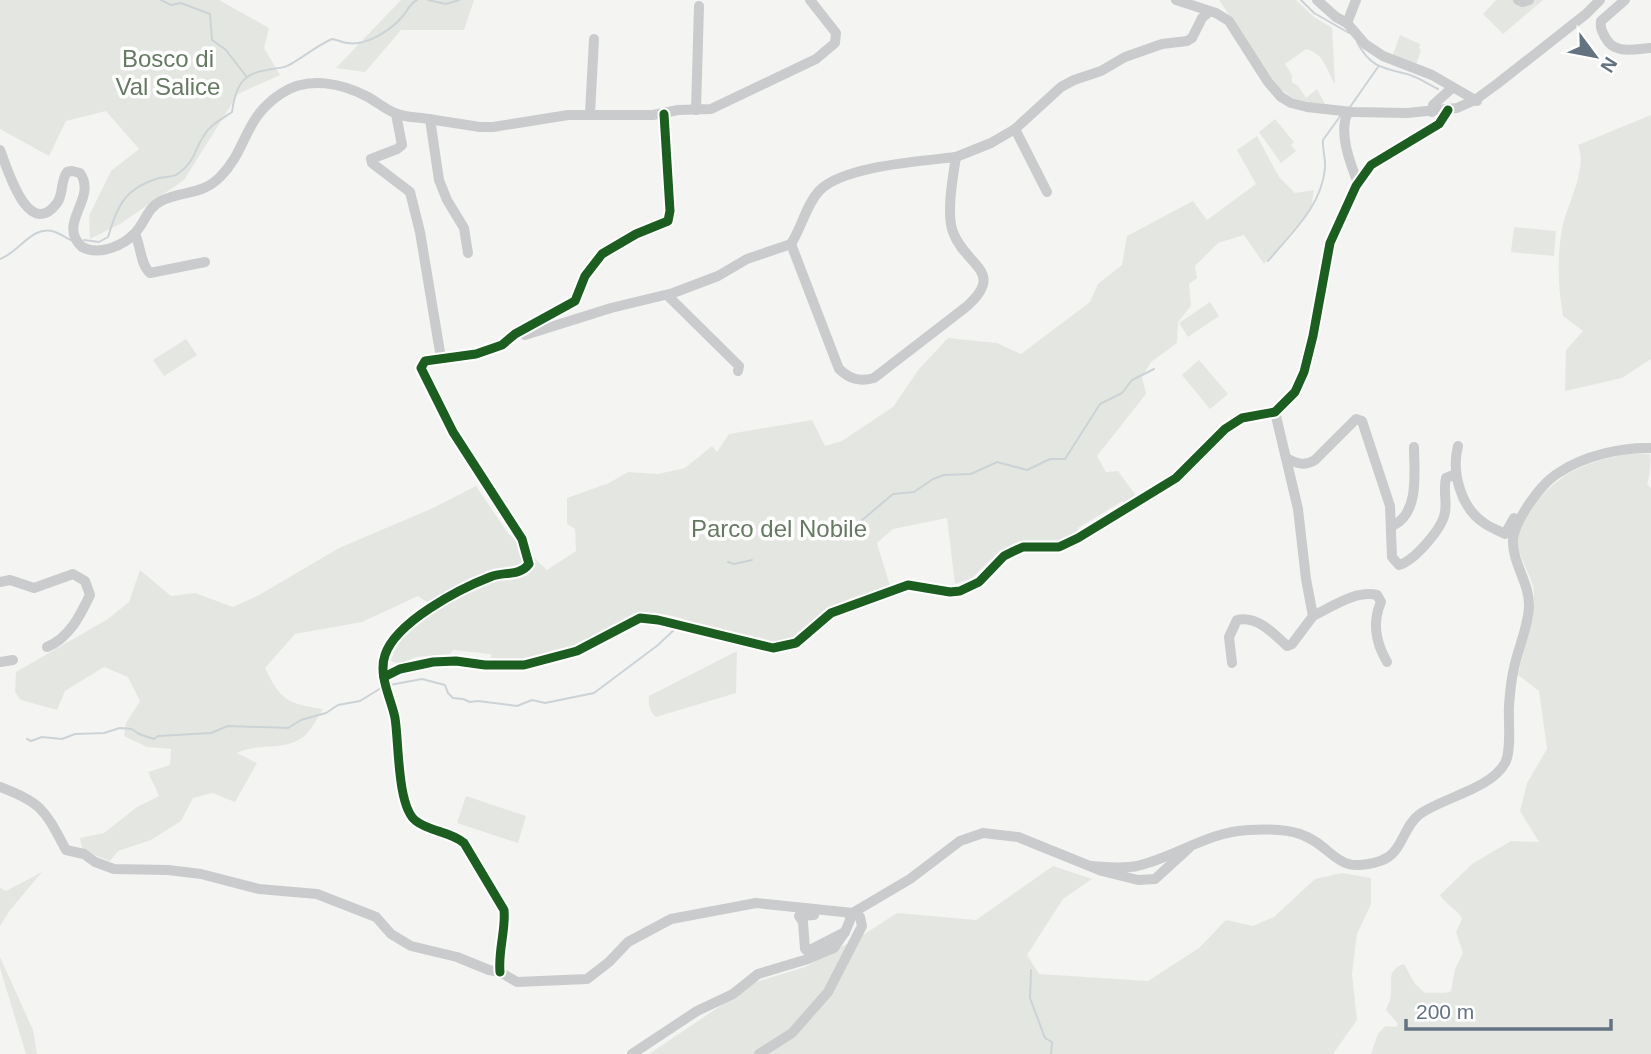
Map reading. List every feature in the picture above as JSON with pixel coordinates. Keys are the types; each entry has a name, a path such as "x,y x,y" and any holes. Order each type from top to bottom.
{"street":[{"path":"0,150 18,195 23,204 34,212 47,211 58,201 62,181 67,173 80,173 85,189 72,222 76,240 88,250 98,251 125,242 135,234 160,201 195,193 218,180 236,155 256,115 291,88 310,83 341,86 396,114 493,127 590,114 664,114 678,110 711,109 827,52 835,43 836,33 810,0"},
{"path":"1176,0 1229,21 1268,82 1281,97 1291,103 1345,111 1446,115"},
{"path":"1317,0 1329,12 1347,23 1365,44 1383,56 1432,75 1478,101"},
{"path":"1347,23 1356,0"},
{"path":"1518,0 1529,0"},
{"path":"1478,101 1600,0"},
{"path":"385,683 400,669 433,662 524,665 577,651 640,618 773,649 796,643 831,613 908,584 950,592 960,591 979,582 1004,556 1014,551 1023,547 1059,547 1078,538 1176,478 1225,429 1242,418 1275,412 1295,392 1304,372 1330,243 1358,183 1371,165 1446,115 1478,101 1589,19 1608,0"},
{"path":"1625,0 1601,21 1601,29 1608,42 1612,47 1623,50 1651,48"},
{"path":"696,110 699,6"},
{"path":"500,972 498,957 505,919 504,909 464,843 457,837 418,823 408,810 401,785 399,741 385,683 384,656 392,642 424,611 494,575 520,572 529,564 522,539 453,432 424,376 422,364 441,358 475,354 533,332 611,308 667,295 718,276 747,259 791,244 816,194 828,183 867,169 956,157 991,143 1015,129 1060,87 1101,71 1125,57 1162,44 1192,38 1202,18 1209,12"},
{"path":"590,114 594,39"},
{"path":"1432,112 1433,105 1452,88"},
{"path":"1345,111 1345,132 1358,183"},
{"path":"1406,113 1432,112 1446,115"},
{"path":"396,114 402,145 371,159 372,163 410,192 420,232 441,358"},
{"path":"502,345 515,334 575,301 585,276 602,254 636,234 668,220 670,211 664,114"},
{"path":"430,119 439,180 447,201 464,228 468,253"},
{"path":"1015,129 1046,192"},
{"path":"1349,154 1359,164 1371,165"},
{"path":"791,244 839,369 854,379 863,381 874,378 977,298 984,284 985,276 962,248 952,230 956,157"},
{"path":"135,234 140,243 144,267 150,273 205,262"},
{"path":"667,295 739,366 738,371"},
{"path":"1275,412 1298,509 1306,579 1314,616"},
{"path":"1288,459 1308,464 1356,419 1362,421 1390,506 1392,558 1399,565 1410,561 1443,521 1446,510 1446,478 1456,474"},
{"path":"1458,446 1456,474 1462,495 1469,508 1485,524 1505,534 1521,506 1559,472 1629,449 1651,448"},
{"path":"1392,523 1400,522 1404,518 1412,500 1414,447"},
{"path":"1090,866 1137,866 1218,835 1247,830 1296,832 1310,838 1343,864 1380,861 1394,853 1412,821 1420,814 1444,799 1478,785 1501,770 1508,754 1512,679 1527,623 1529,604 1527,587 1514,549 1514,536 1523,513 1537,492"},
{"path":"0,582 10,580 34,588 73,574 85,581 90,595 85,606 64,639 47,648"},
{"path":"1232,663 1229,637 1237,620 1250,620 1267,628 1287,646 1292,644 1314,616 1368,593 1377,595 1381,602 1374,627 1387,662"},
{"path":"0,662 13,660"},
{"path":"0,787 27,797 45,811 66,850 84,854 95,862 114,869 201,874 259,889 317,894 376,917 391,933 411,946 457,957 500,972 517,982 587,979 609,962 628,942 671,919 756,903 853,913 860,917 862,926 828,992 792,1033 760,1054"},
{"path":"845,932 808,951 803,922 799,916 805,914 843,918 910,878 960,841 984,833 1018,837 1090,866 1124,877 1147,880 1162,874 1192,845"},
{"path":"632,1054 697,1011 733,994 758,974 808,959 834,947 845,932 853,913"}],"green space":[{"name":"Bosco di Val Salice","path":"0,0 219,0 269,28 264,48 280,75 238,94 184,180 120,224 90,239 89,216 111,171 139,149 106,111 66,121 49,156 0,129"},
{"path":"401,0 474,0 464,30 401,30 365,72 336,68"},
{"path":"1219,0 1296,0 1314,17 1332,28 1335,84 1324,63 1312,51 1306,49 1285,64 1292,75 1292,82 1306,98 1317,89 1325,104 1293,98 1276,86"},
{"path":"1496,0 1543,0 1503,34 1483,14"},
{"path":"1400,35 1420,44 1421,50 1416,65 1392,57"},
{"path":"1651,115 1651,359 1622,378 1565,391 1566,350 1583,331 1563,316 1559,273 1562,229 1579,176 1578,145"},
{"path":"1275,119 1294,142 1291,145 1296,151 1281,163 1259,132"},
{"name":"Parco del Nobile","path":"1257,136 1279,177 1295,193 1314,190 1311,209 1264,264 1244,235 1218,243 1195,266 1197,278 1189,284 1191,306 1178,322 1177,343 1151,362 1142,377 1146,394 1097,456 1106,472 1118,471 1137,497 1128,503 1121,502 1078,528 1079,532 1053,543 1011,547 996,555 972,578 955,584 947,518 893,529 877,543 890,586 835,605 794,638 778,643 744,639 688,620 653,613 631,616 590,639 536,657 508,660 491,658 491,654 453,650 450,654 416,657 399,664 391,661 398,645 415,624 434,607 418,596 362,622 295,634 265,668 276,688 287,699 323,709 306,734 295,742 237,753 257,763 235,802 212,793 193,798 181,821 151,840 118,851 110,861 83,851 80,838 104,833 137,807 159,796 148,772 170,765 171,749 147,747 124,736 126,723 140,701 128,677 104,667 65,691 57,710 21,700 15,692 16,672 108,619 129,602 140,570 171,596 195,593 233,607 259,595 339,548 433,508 476,486 507,532 547,570 576,551 575,529 567,524 567,498 609,483 628,472 658,474 685,468 712,446 717,452 729,434 812,420 825,446 842,441 893,407 919,369 948,338 997,343 1021,354 1090,302 1098,284 1122,265 1127,236 1193,201 1207,220 1256,184 1237,150"},
{"path":"1514,227 1556,231 1554,256 1511,252"},
{"path":"1210,302 1219,316 1188,337 1179,323"},
{"path":"186,339 197,355 164,376 153,360"},
{"path":"1199,360 1228,394 1210,409 1182,375"},
{"path":"1634,453 1650,454 1647,484 1651,488 1651,1054 1371,1054 1378,1034 1384,1027 1396,1027 1398,1024 1386,1010 1394,970 1404,964 1415,984 1425,993 1451,991 1455,969 1463,953 1456,932 1462,919 1440,895 1472,864 1511,841 1539,842 1520,811 1527,783 1547,749 1539,691 1518,675 1534,607 1532,582 1518,547 1521,527 1543,495 1565,476 1604,459"},
{"path":"737,651 736,693 656,717 652,712 649,696"},
{"path":"466,796 526,816 518,843 457,823"},
{"path":"1053,866 1092,879 1063,899 1027,955 1039,974 1148,981 1199,948 1226,920 1253,926 1274,917 1315,879 1342,873 1371,878 1371,904 1357,934 1352,974 1357,1020 1333,1054 649,1054 756,982 805,967 897,913 976,920"},
{"path":"42,872 0,926 0,888 6,891"},
{"path":"0,957 33,1030 37,1054 26,1054 0,968"}],"waterway":[{"path":"161,0 171,5 181,3 210,14 212,40 226,50 246,76"},
{"path":"84,240 99,242 108,237 119,208 137,188 159,178 174,176 184,169 209,129 232,112 235,96 245,79 258,72 287,66 332,39 355,43 378,36 392,27 417,0"},
{"path":"428,0 446,4 459,0"},
{"path":"1301,0 1314,13 1349,33"},
{"path":"1357,42 1372,62 1411,75 1438,89"},
{"path":"1350,107 1378,67"},
{"path":"1268,261 1312,207 1323,182 1323,140 1341,115"},
{"path":"0,259 40,232 55,232 71,240"},
{"path":"834,531 861,521 893,494 914,492 944,475 971,474 997,462 1027,470 1050,459 1065,459 1100,404 1122,393 1132,380 1154,369"},
{"path":"728,562 734,564 752,560"},
{"path":"390,685 422,679 445,685 453,698 470,702 517,706 532,700 545,703 594,693 658,645 676,628"},
{"path":"27,739 62,739 75,734 104,733 120,728 132,729 154,739 158,736 211,733 228,726 288,728 301,720 326,713 338,705 360,701 381,688"},
{"path":"1031,970 1030,998 1045,1038 1052,1042 1051,1054"}],"cycle path":[{"path":"384,677 400,669 433,662 524,665 577,651 640,618 773,648 796,643 831,613 908,585 950,592 960,591 979,582 1004,556 1014,551 1023,547 1059,547 1078,538 1176,478 1225,429 1242,418 1275,412 1295,392 1304,372 1313,336 1330,243 1356,186 1371,165 1439,124 1448,110"},
{"path":"500,972 504,910 464,843 416,821 405,802 395,718 384,679 383,663 391,643 430,608 477,582 495,575 521,571 529,564 522,539 453,432 421,368 425,361 476,354 502,345 515,334 575,301 585,276 602,254 636,234 668,221 670,211 664,114"}]}
